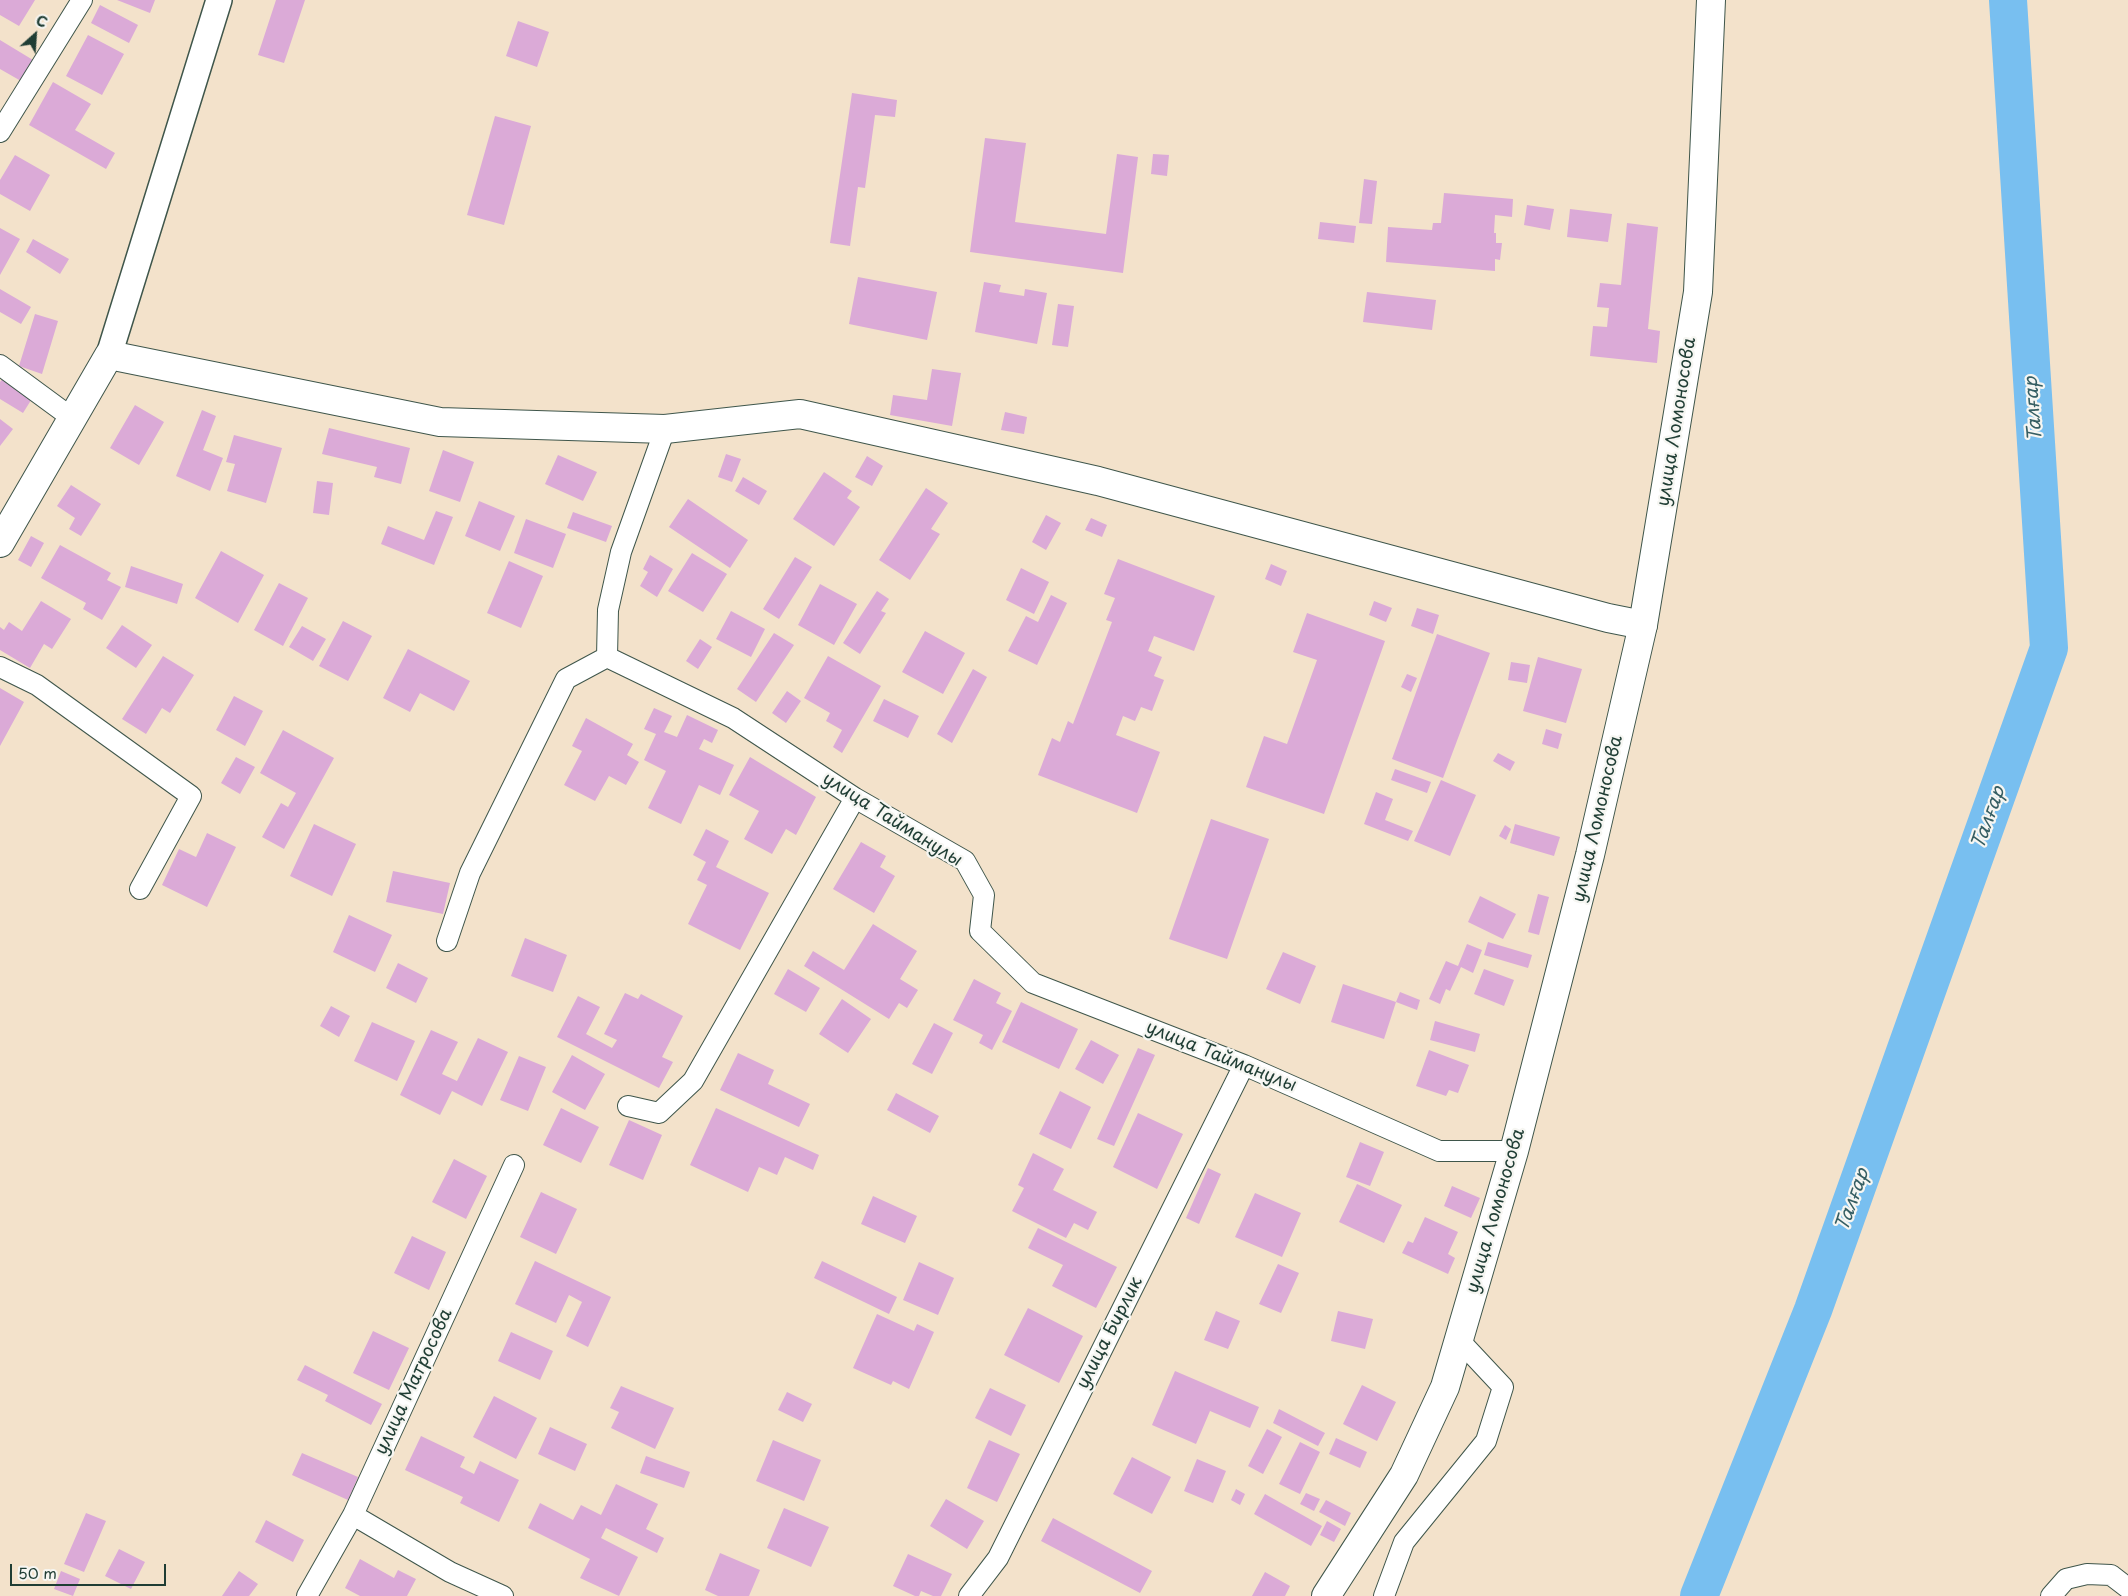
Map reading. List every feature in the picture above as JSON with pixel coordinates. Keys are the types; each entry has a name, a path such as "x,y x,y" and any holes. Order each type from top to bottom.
{"main road":[{"name":"улица Ломоносова","path":"1326,1596 1404,1475 1445,1387 1514,1151 1590,855 1643,625 1698,292 1712,0"},
{"path":"0,543 109,355 440,422 665,429 800,414 1098,481 1608,618 1643,625"}],"street":[{"path":"0,132 82,0"},
{"path":"109,355 219,0"},
{"path":"0,365 72,418"},
{"path":"447,941 470,873 566,679 607,657 608,610 620,552 665,429"},
{"name":"улица Тайманулы","path":"607,657 733,718 855,798 965,861 984,895 980,931 1033,983 1244,1065 1439,1151 1514,1151"},
{"path":"0,667 37,685 191,796 140,889"},
{"path":"628,1106 658,1113 693,1081 855,798"},
{"name":"улица Бирлик","path":"969,1596 998,1558 1244,1065"},
{"name":"улица Матросова","path":"306,1596 353,1514 514,1165"},
{"path":"1384,1596 1404,1542 1486,1441 1503,1387 1459,1340"},
{"path":"353,1514 450,1572 503,1596"},
{"path":"2051,1596 2066,1579 2088,1574 2111,1575 2128,1588"}],"building":[{"path":"0,0 35,0 19,26 0,15"},
{"path":"117,0 155,0 150,13"},
{"path":"276,0 305,0 284,63 258,55"},
{"path":"100,5 138,25 129,43 91,23"},
{"path":"518,21 549,32 537,67 506,56"},
{"path":"88,35 124,54 102,95 66,76"},
{"path":"0,40 33,60 21,81 0,69"},
{"path":"53,82 91,104 75,130 115,153 106,169 29,125"},
{"path":"852,93 897,100 895,117 875,115 865,188 858,187 850,246 830,243"},
{"path":"495,116 531,126 504,225 467,215"},
{"path":"985,138 1026,143 1015,222 1106,234 1117,154 1138,157 1123,273 970,252"},
{"path":"1153,154 1169,155 1167,176 1151,174"},
{"path":"15,155 50,175 30,211 0,194 0,180"},
{"path":"1364,179 1377,181 1372,224 1359,223"},
{"path":"1444,193 1513,199 1512,217 1495,215 1494,233 1496,233 1496,243 1502,243 1500,260 1495,259 1495,271 1386,262 1388,227 1432,230 1433,223 1441,223"},
{"path":"1527,205 1554,209 1550,230 1524,225"},
{"path":"1570,209 1612,214 1608,242 1567,237"},
{"path":"1320,222 1356,226 1354,243 1318,239"},
{"path":"1627,223 1658,227 1648,329 1660,331 1657,363 1590,356 1593,326 1607,327 1609,308 1597,307 1600,283 1621,285"},
{"path":"0,228 20,239 0,275"},
{"path":"33,239 69,259 60,274 26,252"},
{"path":"858,277 937,292 927,340 849,324"},
{"path":"984,282 1001,285 999,292 1024,296 1025,289 1047,293 1037,344 975,332"},
{"path":"0,289 31,307 21,324 0,312"},
{"path":"1367,292 1436,300 1432,330 1363,322"},
{"path":"1058,304 1074,306 1068,347 1052,345"},
{"path":"35,314 58,321 42,374 19,366"},
{"path":"932,369 961,373 952,426 890,415 893,395 927,400"},
{"path":"3,378 33,397 23,413 0,399 0,382"},
{"path":"135,405 164,422 139,465 110,448"},
{"path":"202,410 216,416 203,450 223,458 210,491 176,476"},
{"path":"1005,412 1027,417 1024,434 1001,430"},
{"path":"0,419 13,429 0,446"},
{"path":"329,428 410,448 401,484 374,477 377,467 322,454"},
{"path":"234,435 282,448 266,503 227,491 235,464 226,462"},
{"path":"443,450 474,462 460,502 429,491"},
{"path":"726,454 741,459 732,482 718,477"},
{"path":"558,455 597,472 583,501 545,484"},
{"path":"867,456 883,466 872,486 855,477"},
{"path":"824,472 852,491 847,498 860,507 834,546 793,519"},
{"path":"743,477 767,491 759,505 735,491"},
{"path":"317,481 333,483 329,515 313,513"},
{"path":"71,485 101,504 81,536 69,529 75,518 57,506"},
{"path":"926,488 948,503 931,529 940,534 910,580 879,560"},
{"path":"688,499 748,540 730,568 669,527"},
{"path":"479,501 515,516 500,551 465,536"},
{"path":"436,511 453,517 434,565 381,544 388,526 424,540"},
{"path":"573,512 612,526 606,542 567,528"},
{"path":"1046,515 1061,523 1046,550 1032,542"},
{"path":"1091,518 1107,525 1102,537 1085,530"},
{"path":"526,519 566,534 553,568 514,553"},
{"path":"31,536 44,543 31,567 18,560"},
{"path":"60,545 111,573 107,580 121,587 102,620 83,609 86,603 41,578"},
{"path":"221,551 264,575 238,623 195,598"},
{"path":"692,553 727,574 703,612 668,591"},
{"path":"650,555 673,569 657,597 640,586 648,572 643,569"},
{"path":"795,557 812,567 779,619 763,609"},
{"path":"1118,559 1215,596 1194,651 1154,636 1148,651 1162,657 1154,676 1164,680 1152,711 1141,707 1135,721 1123,716 1116,735 1160,752 1137,813 1038,775 1052,738 1060,742 1068,721 1073,724 1112,622 1106,620 1115,598 1104,594"},
{"path":"509,561 543,576 521,628 487,613"},
{"path":"1271,564 1287,571 1281,586 1265,579"},
{"path":"131,566 183,584 177,604 125,587"},
{"path":"1021,568 1049,582 1034,614 1006,600"},
{"path":"279,583 308,598 283,646 254,630"},
{"path":"820,584 857,604 834,645 798,625"},
{"path":"877,591 889,599 881,611 886,613 860,654 843,643"},
{"path":"1051,595 1067,603 1037,665 1008,651 1026,616 1038,622"},
{"path":"41,601 71,619 52,649 44,644 30,668 0,650 0,627 4,630 9,622 22,631"},
{"path":"1374,601 1392,608 1386,622 1369,615"},
{"path":"1417,608 1439,615 1433,634 1411,626"},
{"path":"731,611 765,629 751,657 716,639"},
{"path":"1307,613 1385,641 1324,814 1246,787 1264,736 1287,744 1317,660 1293,652"},
{"path":"343,621 372,636 348,681 319,666"},
{"path":"122,625 152,645 136,668 106,648"},
{"path":"302,626 326,639 313,661 289,647"},
{"path":"925,631 965,653 943,694 902,672"},
{"path":"774,633 794,645 756,702 737,689"},
{"path":"1437,634 1490,653 1443,778 1392,759"},
{"path":"700,639 712,647 698,669 686,661"},
{"path":"408,649 470,681 454,711 420,693 410,712 383,698"},
{"path":"163,656 194,675 170,713 162,708 146,734 122,719"},
{"path":"828,656 881,686 842,753 833,747 842,730 826,721 830,713 804,698"},
{"path":"1538,657 1582,669 1566,723 1523,711"},
{"path":"1511,662 1530,665 1527,683 1508,680"},
{"path":"973,669 987,677 952,743 937,734"},
{"path":"1407,674 1417,678 1411,692 1401,687"},
{"path":"0,688 24,702 0,746"},
{"path":"787,691 801,701 786,723 772,713"},
{"path":"234,696 263,711 245,746 216,730"},
{"path":"884,699 919,716 908,738 873,721"},
{"path":"654,708 672,716 664,732 677,737 687,715 718,730 712,743 704,739 699,749 734,765 720,795 699,785 681,824 648,808 666,771 644,760 656,734 644,729"},
{"path":"586,718 633,744 627,755 639,762 626,785 609,776 595,801 564,785 582,751 572,746"},
{"path":"1546,729 1562,734 1558,749 1542,744"},
{"path":"283,730 334,758 284,849 262,837 281,803 288,807 296,793 260,773"},
{"path":"1498,753 1515,762 1510,771 1493,761"},
{"path":"236,757 255,767 240,794 221,783"},
{"path":"750,757 816,797 796,835 786,829 772,854 744,839 759,811 729,795"},
{"path":"1395,769 1431,782 1427,793 1391,780"},
{"path":"1441,780 1476,795 1450,856 1414,841"},
{"path":"1376,792 1393,799 1385,820 1413,831 1408,841 1364,824"},
{"path":"1211,819 1269,839 1227,959 1169,939"},
{"path":"314,824 356,844 332,896 290,876"},
{"path":"1515,824 1560,837 1554,856 1510,843"},
{"path":"1505,825 1511,829 1506,840 1499,836"},
{"path":"706,829 729,841 716,867 769,893 740,950 688,924 707,885 697,880 706,862 693,855"},
{"path":"207,833 236,847 207,907 162,885 179,849 196,857"},
{"path":"861,842 886,856 880,867 895,876 874,913 833,889"},
{"path":"393,871 450,883 443,914 386,902"},
{"path":"1538,894 1549,897 1539,935 1528,932"},
{"path":"1480,896 1516,914 1503,939 1468,922"},
{"path":"349,915 392,935 375,972 333,952"},
{"path":"873,924 917,951 900,979 918,990 907,1008 899,1003 889,1019 804,966 813,951 844,970"},
{"path":"525,938 567,955 553,992 511,976"},
{"path":"1488,942 1532,955 1528,968 1484,955"},
{"path":"1467,944 1482,950 1473,973 1461,967 1450,991 1446,989 1440,1004 1429,999 1446,961 1458,966"},
{"path":"1283,952 1316,966 1300,1004 1266,989"},
{"path":"398,963 428,978 416,1003 386,988"},
{"path":"788,969 820,988 806,1012 774,994"},
{"path":"1484,969 1514,980 1504,1006 1474,994"},
{"path":"974,979 1001,993 996,1003 1012,1011 992,1050 979,1043 983,1035 953,1020"},
{"path":"1343,984 1396,1002 1384,1039 1331,1022"},
{"path":"1400,992 1420,1000 1417,1010 1396,1002"},
{"path":"625,993 638,999 641,994 683,1016 662,1057 673,1062 659,1088 557,1037 578,996 600,1007 586,1034 612,1048 617,1040 604,1034"},
{"path":"842,999 871,1019 848,1053 819,1034"},
{"path":"1021,1002 1078,1029 1059,1069 1002,1042"},
{"path":"331,1006 350,1016 339,1037 320,1026"},
{"path":"1435,1021 1480,1034 1475,1052 1430,1040"},
{"path":"372,1022 415,1041 397,1081 354,1061"},
{"path":"934,1023 953,1033 932,1074 912,1064"},
{"path":"431,1030 458,1042 442,1074 457,1081 478,1038 508,1052 482,1106 452,1091 440,1115 400,1095"},
{"path":"1091,1040 1119,1055 1103,1084 1075,1069"},
{"path":"1138,1048 1155,1055 1114,1146 1097,1139"},
{"path":"1429,1050 1469,1065 1458,1093 1449,1090 1446,1096 1416,1086"},
{"path":"738,1053 774,1070 768,1084 810,1104 799,1127 720,1090"},
{"path":"572,1055 605,1074 585,1110 552,1092"},
{"path":"519,1056 546,1067 528,1111 500,1100"},
{"path":"1060,1091 1091,1107 1071,1149 1039,1134"},
{"path":"896,1093 939,1116 930,1133 887,1110"},
{"path":"561,1108 599,1127 581,1163 543,1145"},
{"path":"716,1108 819,1155 813,1170 785,1157 777,1175 759,1167 748,1192 690,1165"},
{"path":"1138,1113 1183,1134 1157,1189 1113,1167"},
{"path":"629,1120 662,1135 643,1180 609,1165"},
{"path":"1360,1142 1384,1152 1370,1186 1346,1177"},
{"path":"1033,1153 1064,1169 1053,1190 1097,1212 1088,1230 1074,1223 1066,1238 1012,1211 1024,1188 1018,1185"},
{"path":"454,1159 487,1176 466,1219 432,1202"},
{"path":"1208,1168 1221,1174 1199,1224 1186,1218"},
{"path":"1357,1184 1402,1205 1384,1243 1339,1222"},
{"path":"1452,1186 1480,1198 1471,1218 1444,1206"},
{"path":"541,1192 577,1209 556,1254 520,1237"},
{"path":"1255,1193 1301,1213 1282,1257 1235,1237"},
{"path":"873,1196 917,1216 905,1243 861,1224"},
{"path":"1425,1217 1458,1232 1448,1254 1455,1258 1448,1274 1402,1253 1408,1241 1413,1243"},
{"path":"1038,1228 1117,1267 1096,1308 1052,1286 1063,1265 1028,1248"},
{"path":"412,1236 446,1252 429,1290 394,1273"},
{"path":"535,1261 611,1297 588,1347 566,1336 582,1302 569,1295 556,1323 515,1304"},
{"path":"822,1261 897,1297 889,1314 814,1278"},
{"path":"919,1262 954,1278 938,1315 903,1300"},
{"path":"1278,1264 1299,1273 1281,1313 1259,1304"},
{"path":"1028,1308 1083,1336 1059,1383 1004,1355"},
{"path":"1216,1311 1240,1321 1228,1349 1204,1340"},
{"path":"1338,1311 1373,1319 1365,1349 1331,1341"},
{"path":"877,1314 914,1331 917,1324 934,1332 909,1389 893,1381 891,1385 853,1368"},
{"path":"373,1331 409,1348 389,1390 353,1373"},
{"path":"511,1332 553,1351 540,1380 498,1361"},
{"path":"305,1365 382,1404 371,1425 325,1401 328,1395 297,1380"},
{"path":"1175,1371 1259,1407 1250,1428 1210,1411 1196,1444 1152,1425"},
{"path":"1362,1385 1396,1402 1377,1441 1343,1424"},
{"path":"621,1386 674,1408 655,1449 611,1428 619,1412 610,1408"},
{"path":"990,1388 1026,1405 1011,1436 975,1418"},
{"path":"787,1392 812,1404 803,1422 778,1410"},
{"path":"494,1396 537,1418 516,1459 473,1437"},
{"path":"1279,1409 1325,1433 1318,1446 1273,1423"},
{"path":"550,1427 587,1444 575,1471 538,1454"},
{"path":"1267,1429 1282,1437 1263,1474 1248,1466"},
{"path":"421,1436 465,1457 460,1467 474,1474 480,1461 519,1480 499,1522 460,1503 463,1497 405,1470"},
{"path":"1336,1438 1367,1452 1360,1468 1329,1454"},
{"path":"773,1440 821,1460 804,1501 756,1481"},
{"path":"989,1440 1020,1454 997,1502 967,1488"},
{"path":"1300,1442 1320,1452 1300,1494 1279,1484"},
{"path":"302,1453 358,1477 348,1500 292,1475"},
{"path":"646,1456 690,1472 684,1488 640,1473"},
{"path":"1132,1457 1171,1477 1152,1514 1113,1494"},
{"path":"1197,1459 1226,1471 1213,1503 1184,1491"},
{"path":"616,1484 658,1504 646,1529 664,1538 657,1553 606,1528 601,1538 638,1557 619,1596 580,1578 590,1559 528,1528 540,1503 573,1520 581,1505 601,1515"},
{"path":"1236,1489 1245,1494 1240,1505 1231,1500"},
{"path":"1306,1493 1320,1499 1314,1511 1300,1504"},
{"path":"1265,1494 1322,1526 1311,1546 1254,1514"},
{"path":"946,1499 984,1521 967,1549 930,1526"},
{"path":"1326,1500 1351,1513 1345,1526 1319,1512"},
{"path":"784,1508 829,1527 811,1567 767,1548"},
{"path":"86,1513 106,1521 84,1572 64,1564"},
{"path":"1053,1518 1152,1571 1140,1593 1041,1541"},
{"path":"266,1520 304,1540 293,1562 255,1542"},
{"path":"1327,1521 1341,1529 1334,1542 1320,1535"},
{"path":"119,1549 145,1562 131,1589 105,1576"},
{"path":"720,1553 760,1570 749,1596 718,1596 705,1590"},
{"path":"908,1554 952,1574 941,1596 933,1596 921,1591 919,1596 915,1596 893,1586"},
{"path":"360,1559 394,1578 398,1570 416,1579 407,1596 360,1596 345,1588"},
{"path":"61,1571 80,1579 73,1596 54,1589"},
{"path":"239,1571 258,1584 249,1596 222,1596"},
{"path":"1265,1572 1290,1586 1285,1596 1252,1596"}],"waterway":[{"name":"Талғар","path":"1699,1596 1813,1310 2049,648 2008,0"}]}
